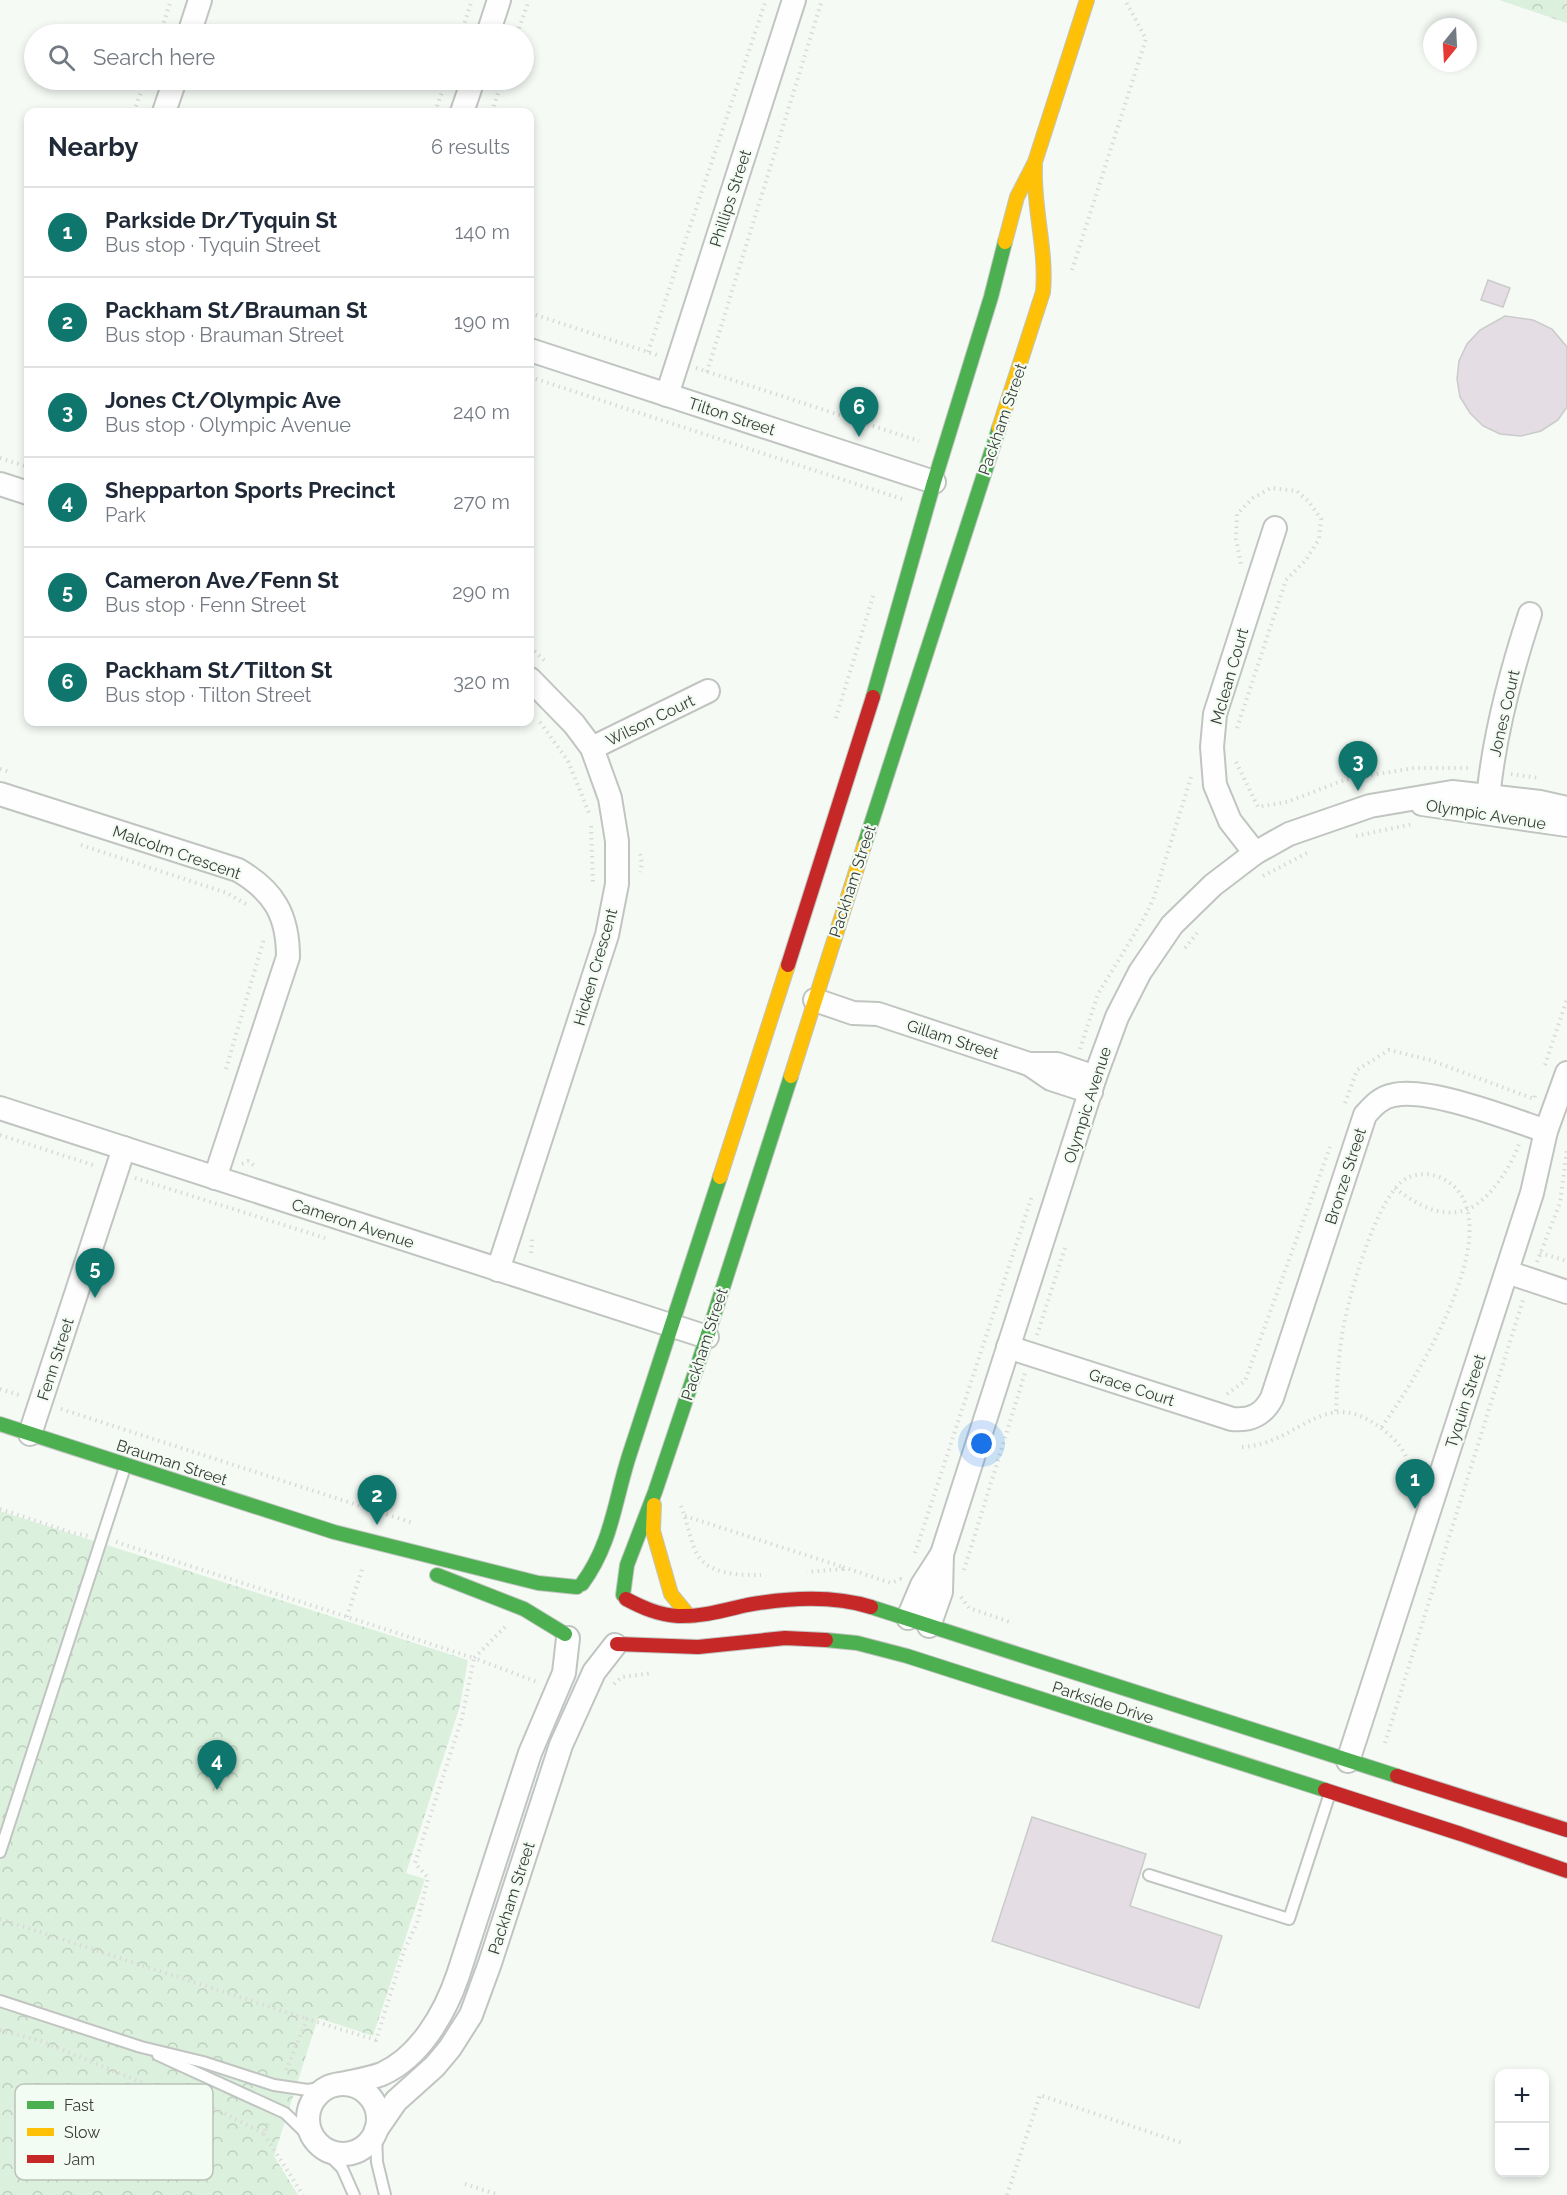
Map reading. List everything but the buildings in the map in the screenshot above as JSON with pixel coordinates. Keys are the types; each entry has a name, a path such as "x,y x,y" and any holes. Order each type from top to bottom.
{"street":[{"path":"192,24 200,0"},
{"path":"491,24 499,0"},
{"name":"Phillips Street","path":"667,395 794,0"},
{"name":"Packham Street","path":"624,1597 627,1564 655,1492 707,1337 801,987 889,645 939,483 1017,197 1035,162 1087,0"},
{"path":"165,108 172,90"},
{"path":"463,108 470,90"},
{"name":"Packham Street","path":"566,1598 598,1562 604,1549 615,1514 622,1479 671,1326 801,987 971,493 1043,292 1045,271 1034,192 1035,162"},
{"name":"Tilton Street","path":"534,351 939,483"},
{"path":"0,484 24,492"},
{"name":"Mclean Court","path":"1255,853 1230,821 1215,785 1212,747 1215,714 1275,528"},
{"name":"Jones Court","path":"1488,804 1496,747 1519,647 1530,614"},
{"name":"Hicken Crescent","path":"498,1270 607,935 617,884 617,841 612,809 592,748 574,724 534,683"},
{"name":"Wilson Court","path":"592,748 708,691"},
{"name":"Malcolm Crescent","path":"0,794 238,870 256,881 279,908 285,922 288,957 215,1178"},
{"name":"Olympic Avenue","path":"907,1639 922,1585 942,1554 1093,1084 1117,1017 1140,972 1172,925 1213,885 1255,853 1289,834 1370,806 1406,801 1488,804 1540,802 1567,808"},
{"name":"Olympic Avenue","path":"1488,804 1567,825"},
{"name":"Gillam Street","path":"801,987 853,1013 878,1014 1029,1064 1057,1064 1093,1084"},
{"name":"Tyquin Street","path":"1340,1781 1533,1193 1546,1131 1567,1073"},
{"name":"Bronze Street","path":"1257,1416 1263,1412 1272,1398 1365,1115 1379,1101 1394,1095 1422,1094 1546,1131"},
{"name":"Cameron Avenue","path":"0,1108 707,1337"},
{"name":"Fenn Street","path":"30,1434 124,1148"},
{"path":"1507,1272 1567,1292"},
{"name":"Grace Court","path":"1008,1347 1232,1419 1247,1420 1257,1416"},
{"name":"Brauman Street","path":"0,1424 334,1532 547,1584 579,1586 604,1583"},
{"path":"655,1492 653,1527 657,1545 673,1598 689,1616"},
{"name":"Brauman Street","path":"334,1532 524,1609 570,1639"},
{"name":"Olympic Avenue","path":"929,1626 941,1592 942,1554"},
{"path":"451,1581 456,1563"},
{"name":"Parkside Drive","path":"604,1583 645,1610 659,1615 689,1616 766,1603 814,1600 860,1604 907,1639 1340,1781 1473,1800 1567,1830"},
{"path":"624,1597 630,1614"},
{"path":"561,1613 570,1639"},
{"path":"907,1639 929,1626"},
{"name":"Parkside Drive","path":"593,1651 607,1650 620,1640 698,1647 785,1638 812,1638 857,1643 907,1639 929,1626 1340,1781 1461,1834 1567,1871"},
{"name":"Packham Street","path":"336,2085 375,2076 392,2068 418,2045 447,2004 534,1741 565,1670 570,1639"},
{"name":"Packham Street","path":"318,2144 332,2153 351,2153 368,2143 396,2101 435,2066 450,2048 471,2015 561,1745 594,1672 620,1640"},
{"path":"1461,1834 1473,1800"},
{"path":"318,2144 308,2125 308,2113 316,2096 336,2085 357,2087 371,2098 377,2114 376,2131"}],"lane":[{"path":"0,1852 126,1464"},
{"path":"1149,1875 1289,1919 1340,1781"},
{"path":"0,2001 141,2047 203,2062 279,2087 308,2090 336,2085"},
{"path":"141,2047 289,2116 342,2168 354,2195"},
{"path":"376,2131 377,2162 385,2195"}],"path":[{"path":"163,24 171,0"},
{"path":"464,24 472,0"},
{"path":"521,24 529,0"},
{"path":"648,352 766,0"},
{"path":"707,372 822,0"},
{"path":"135,108 142,90"},
{"path":"436,108 443,90"},
{"path":"493,108 499,90"},
{"path":"534,314 921,442 902,499 534,378"},
{"path":"0,458 24,466"},
{"path":"833,728 875,591"},
{"path":"537,719 568,761 590,814"},
{"path":"0,769 11,773"},
{"path":"1349,837 1417,823"},
{"path":"591,825 593,888"},
{"path":"80,844 227,893 248,905"},
{"path":"1258,879 1317,847"},
{"path":"1179,955 1200,929"},
{"path":"223,1078 263,942 261,932"},
{"path":"1395,1188 1412,1202 1427,1208 1443,1211 1468,1209 1486,1195 1505,1172 1521,1138"},
{"path":"1385,1743 1530,1280 1560,1203 1567,1150"},
{"path":"248,1155 248,1161"},
{"path":"1336,1412 1342,1332 1364,1253 1385,1203 1395,1188 1407,1178 1422,1174 1444,1179 1455,1187 1468,1209 1471,1224 1470,1237 1453,1301 1404,1397 1381,1428"},
{"path":"962,1578 1069,1237"},
{"path":"1540,1253 1567,1261"},
{"path":"0,1389 415,1523"},
{"path":"1242,1447 1270,1442 1320,1415 1336,1412 1366,1418 1395,1439 1406,1456 1412,1476 1410,1503"},
{"path":"0,1509 73,1533 103,1538 347,1617 474,1659 557,1690"},
{"path":"770,1575 732,1574 708,1565 696,1553 685,1516 843,1567 843,1569 800,1573"},
{"path":"347,1617 363,1566"},
{"path":"958,1589 962,1597"},
{"path":"0,1919 376,2040 404,1951 418,1918 428,1878 415,1863 465,1706 474,1659"},
{"path":"608,1689 622,1677 657,1673"},
{"path":"279,2087 307,2019"},
{"path":"0,2030 41,2041 145,2084"},
{"path":"1007,2195 1040,2095 1182,2143"},
{"path":"264,2134 273,2108"},
{"path":"213,2109 264,2134 303,2195"},
{"path":"465,2184 499,2195"}],"green space":[{"path":"1499,0 1567,0 1567,23"},
{"path":"0,1511 468,1660 460,1706 406,1873 425,1879 373,2036 318,2018 274,2156 298,2195 0,2195"}],"traffic: fast":[{"path":"873,697 934,482 991,297 1005,242"},
{"path":"864,846 999,428"},
{"path":"623,1595 627,1565 655,1492 707,1337 791,1076"},
{"path":"582,1584 592,1569 606,1538 629,1456 720,1177"},
{"path":"0,1424 334,1532 538,1583 577,1587"},
{"path":"437,1575 524,1609 565,1634"},
{"path":"871,1607 1397,1776"},
{"path":"826,1640 857,1643 907,1656 1325,1790"}],"traffic: slow":[{"path":"1005,242 1017,197 1035,162 1087,0"},
{"path":"999,428 1043,292 1043,260 1035,166"},
{"path":"791,1076 864,846"},
{"path":"720,1177 788,965"},
{"path":"654,1505 653,1531 671,1594 689,1616"}],"traffic: jam":[{"path":"788,965 873,697"},
{"path":"626,1599 651,1610 678,1616 704,1614 793,1599 825,1599 871,1607"},
{"path":"617,1644 698,1647 785,1638 826,1640"},
{"path":"1397,1776 1567,1830"},
{"path":"1325,1790 1567,1871"}],"place":[{"name":"Packham St/Tilton St","path":"859,437"},
{"name":"Jones Ct/Olympic Ave","path":"1358,791"},
{"name":"Cameron Ave/Fenn St","path":"95,1298"},
{"name":"Parkside Dr/Tyquin St","path":"1415,1509"},
{"name":"Packham St/Brauman St","path":"377,1525"},
{"name":"Shepparton Sports Precinct","path":"217,1790"}]}
